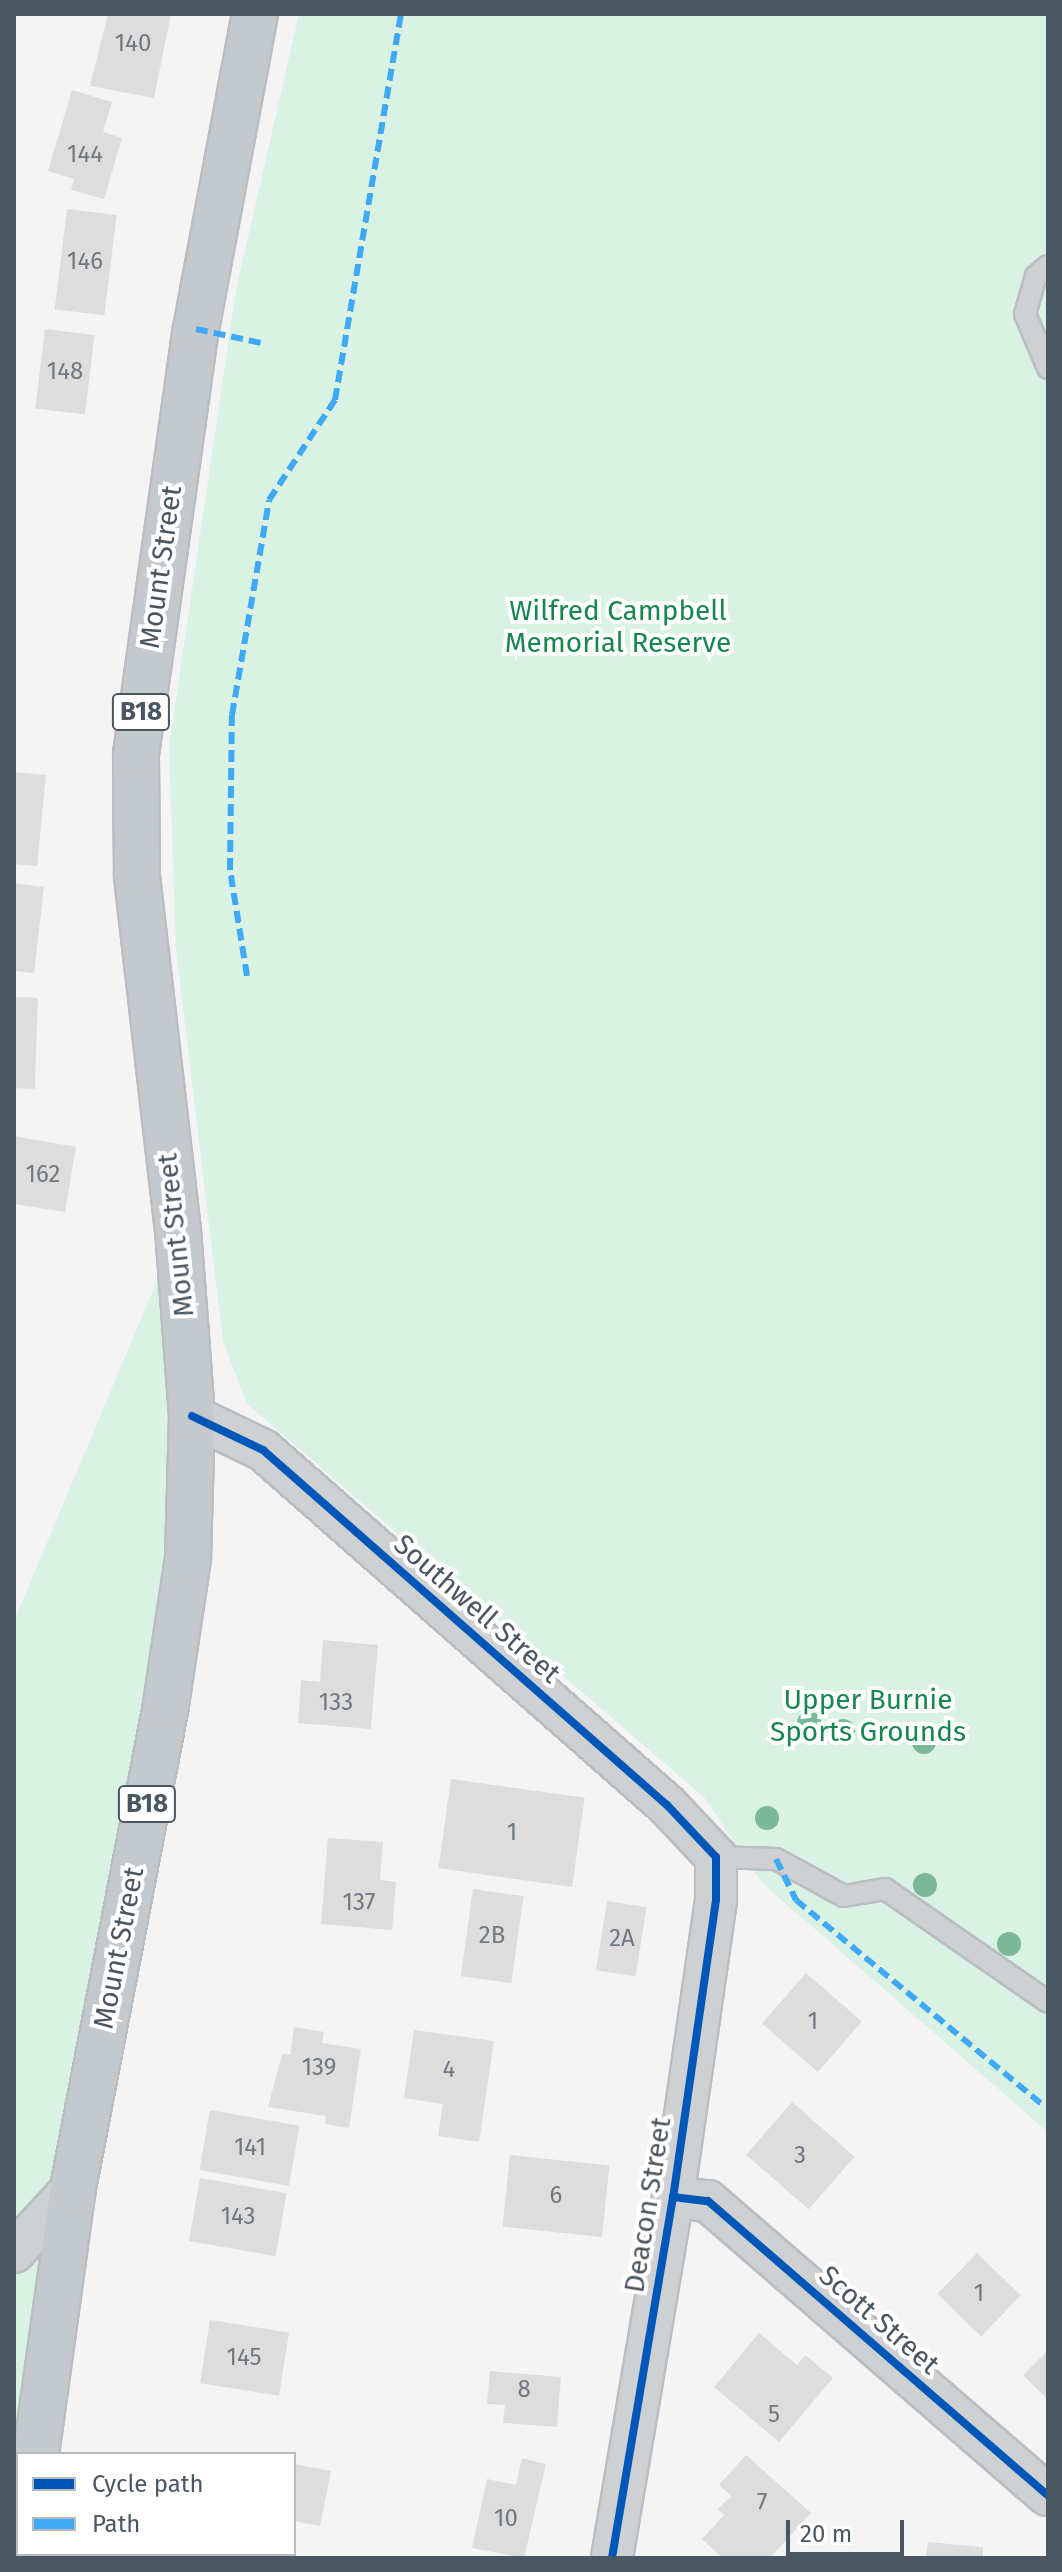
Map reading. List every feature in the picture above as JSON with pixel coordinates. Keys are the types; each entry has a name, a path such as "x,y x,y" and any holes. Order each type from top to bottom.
{"highway":[{"name":"Mount Street","path":"36,2452 73,2188 171,1675 188,1558 192,1416 178,1231 137,874 136,754 196,329 255,14"}],"street":[{"name":"Southwell Street","path":"192,1416 263,1450 667,1805 716,1857"},
{"name":"Deacon Street","path":"612,2558 673,2197 716,1900 716,1857"},
{"path":"14,2252 73,2188"},
{"name":"Scott Street","path":"673,2197 708,2201 1048,2495"}],"lane":[{"path":"1048,266 1036,276 1025,314 1048,368"},
{"path":"716,1857 776,1859 844,1896 885,1889 1048,2002"}],"green space":[{"name":"Wilfred Campbell Memorial Reserve","path":"299,14 1048,14 1048,2132 762,1883 704,1797 247,1404 223,1341 176,949 169,747 236,290"},
{"path":"178,1231 188,1558 16,2452 14,2558 14,1621"}],"building":[{"path":"108,14 171,14 154,98 90,86"},
{"path":"72,90 112,102 103,132 122,138 104,199 71,190 74,179 48,171"},
{"path":"67,209 117,215 104,315 55,309"},
{"path":"45,329 95,335 85,414 35,408"},
{"path":"14,772 46,775 37,866 14,864"},
{"path":"14,883 44,887 34,973 14,971"},
{"path":"14,997 38,998 35,1089 14,1088"},
{"path":"14,1136 76,1147 65,1212 14,1204"},
{"path":"323,1640 378,1645 371,1729 298,1723 301,1680 320,1682"},
{"path":"451,1779 585,1798 572,1887 438,1868"},
{"path":"328,1838 383,1842 380,1880 396,1882 392,1930 321,1924"},
{"path":"473,1889 524,1896 511,1983 461,1976"},
{"path":"607,1901 647,1907 636,1976 596,1970"},
{"path":"806,1973 862,2022 818,2072 762,2024"},
{"path":"294,2027 324,2032 322,2043 361,2049 349,2128 325,2124 326,2116 268,2107 282,2054 290,2055"},
{"path":"414,2030 494,2041 479,2142 438,2136 443,2104 404,2098"},
{"path":"792,2102 855,2156 809,2209 746,2155"},
{"path":"210,2110 300,2126 289,2186 199,2170"},
{"path":"510,2155 609,2165 602,2237 502,2227"},
{"path":"200,2178 287,2193 276,2256 189,2241"},
{"path":"977,2253 1021,2295 981,2336 937,2294"},
{"path":"210,2320 289,2333 279,2396 200,2383"},
{"path":"759,2333 797,2365 805,2355 833,2378 779,2442 714,2387"},
{"path":"1048,2350 1048,2400 1023,2375"},
{"path":"490,2371 561,2377 557,2427 503,2423 505,2405 487,2404"},
{"path":"746,2455 811,2513 770,2558 722,2558 702,2539 724,2515 718,2509 731,2496 719,2485"},
{"path":"522,2458 546,2464 524,2558 472,2548 487,2479 516,2485"},
{"path":"296,2464 331,2471 320,2526 296,2521"},
{"path":"928,2542 983,2547 983,2558 926,2558"}],"marked path":[{"path":"247,976 230,870 232,715 269,500 335,400 401,14"},
{"path":"196,329 266,344"},
{"path":"776,1859 796,1900 1044,2106"}],"cycle path":[{"path":"192,1416 263,1450 667,1805 716,1857 716,1900 673,2197 612,2558"},
{"path":"673,2197 708,2201 1048,2495"}],"park label":[{"name":"Upper Burnie Sports Grounds","path":"868,1716"}]}
